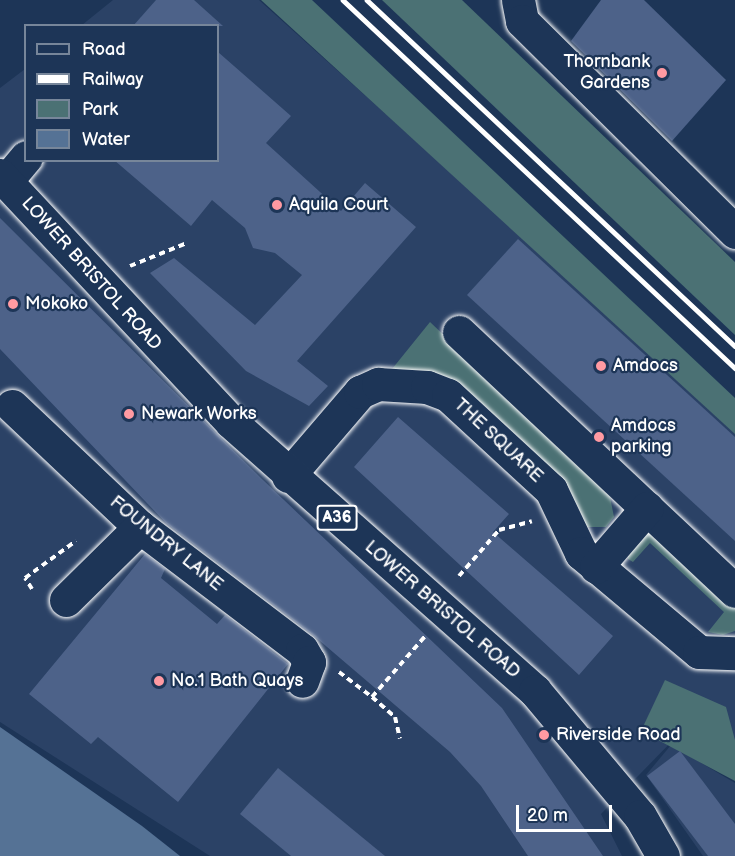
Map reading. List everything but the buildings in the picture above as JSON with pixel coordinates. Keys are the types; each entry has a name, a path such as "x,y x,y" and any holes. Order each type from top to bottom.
{"main road":[{"path":"518,0 522,21 735,232"},
{"name":"LOWER BRISTOL ROAD","path":"10,171 166,355 288,476 534,692 639,816 663,856"},
{"path":"459,332 735,591"},
{"name":"THE SQUARE","path":"288,476 360,392 378,384 427,387 448,395 539,477 581,553 596,567 699,652 735,653"},
{"name":"FOUNDRY LANE","path":"12,406 130,518 302,650 306,671"},
{"path":"596,567 647,508"},
{"path":"66,600 130,518"}],"path":[{"path":"130,266 187,243"},
{"path":"32,589 25,578 130,518"},
{"path":"459,576 499,530 530,522"},
{"path":"372,697 420,643"},
{"path":"306,671 348,675 395,717 400,738"}],"shaded area":[{"path":"113,0 259,0 735,428 735,770 679,734 601,814 622,856 210,856 0,722 0,88 24,70 24,162 219,162 219,24 83,24"},
{"path":"671,745 735,783 735,856 703,856 646,775"}],"green space":[{"path":"261,0 312,0 735,398 735,434"},
{"path":"382,0 462,0 735,262 735,335"},
{"path":"430,322 609,492 614,517 606,527 587,527 569,493 388,374"},
{"path":"644,532 655,533 735,606 735,631 723,635 708,632 724,612 650,543 633,562 628,559 628,550"},
{"path":"665,680 726,707 735,740 735,781 641,731"}],"water":[{"path":"0,727 142,826 180,856 0,856"}],"railway":[{"path":"343,0 735,368"},
{"path":"367,0 735,346"}],"place":[{"name":"Thornbank Gardens","path":"662,73"},
{"name":"Aquila Court","path":"277,205"},
{"name":"Mokoko","path":"13,304"},
{"name":"Amdocs","path":"601,366"},
{"name":"Newark Works","path":"129,414"},
{"name":"Amdocs parking","path":"599,437"},
{"name":"No.1 Bath Quays","path":"159,681"},
{"name":"Riverside Road","path":"544,735"}]}
